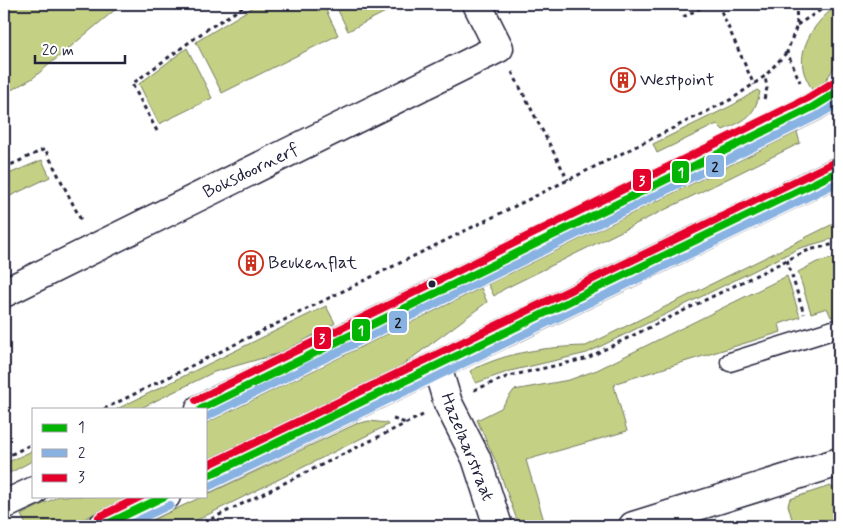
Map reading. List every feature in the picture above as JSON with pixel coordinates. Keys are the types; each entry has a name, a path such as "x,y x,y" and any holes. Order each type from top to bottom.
{"street":[{"path":"477,4 499,48"},
{"name":"Boksdoornerf","path":"4,293 499,48"},
{"path":"202,408 813,107 839,91"},
{"path":"208,476 839,171"},
{"name":"Hazelaarstraat","path":"437,367 448,403 476,458 498,526"},
{"path":"633,526 839,462"},
{"path":"4,505 32,491"},
{"path":"103,526 162,498"}],"lane":[{"path":"730,362 839,328"}],"path":[{"path":"157,131 132,84 206,30 248,4"},
{"path":"683,17 708,4"},
{"path":"718,4 754,85"},
{"path":"796,4 797,25 830,4"},
{"path":"499,48 568,180"},
{"path":"106,408 732,99 754,85 787,52"},
{"path":"4,168 45,149 95,248"},
{"path":"197,526 500,379 585,360 787,260 809,250 839,243"},
{"path":"787,260 811,337"},
{"path":"4,458 32,444"}],"green space":[{"path":"4,4 122,4 33,78 4,94"},
{"path":"258,4 323,4 338,35 222,93 196,42"},
{"path":"335,4 401,4 348,31"},
{"path":"833,9 837,9 839,14 837,57 829,76 822,84 812,90 805,77 802,60 806,43 815,27"},
{"path":"187,48 212,98 159,124 139,84"},
{"path":"757,90 760,92 758,100 748,117 723,130 717,124 657,153 653,144 733,105"},
{"path":"797,132 800,143 504,289 494,296 488,284"},
{"path":"42,160 50,177 4,199 4,176"},
{"path":"839,221 839,237 800,248 587,353 510,371 476,383 470,371 512,355 556,348 586,346"},
{"path":"839,257 839,315 831,317 827,308 811,313 798,272 817,262"},
{"path":"787,276 800,317 779,324 781,332 616,383 614,386 627,431 526,460 544,521 525,526 518,523 496,462 477,420 501,408 514,390 569,380 597,370"},
{"path":"481,288 487,302 388,376 208,461 208,422"},
{"path":"326,306 335,323 284,352 214,372 141,408 119,408"},
{"path":"369,421 387,423 388,425 185,526 142,525 199,498 208,498 208,494 356,424"},
{"path":"32,451 32,461 4,476 4,464"},
{"path":"830,486 834,489 838,498 839,525 794,526 788,505 790,499"},
{"path":"55,498 129,498 69,526 27,526 21,515"}],"transit line":[{"name":"3","path":"196,400 808,98 834,82"},
{"name":"1","path":"203,408 813,107 839,91"},
{"name":"2","path":"208,416 817,116 839,103"},
{"name":"3","path":"208,465 835,162"},
{"name":"1","path":"208,476 839,171"},
{"name":"2","path":"210,486 839,182"},
{"name":"3","path":"99,517 138,498"},
{"name":"1","path":"103,526 161,498"},
{"name":"2","path":"126,526 170,505"}],"place":[{"name":"Westpoint","path":"623,80"},
{"name":"Beukenflat","path":"251,263"}]}
